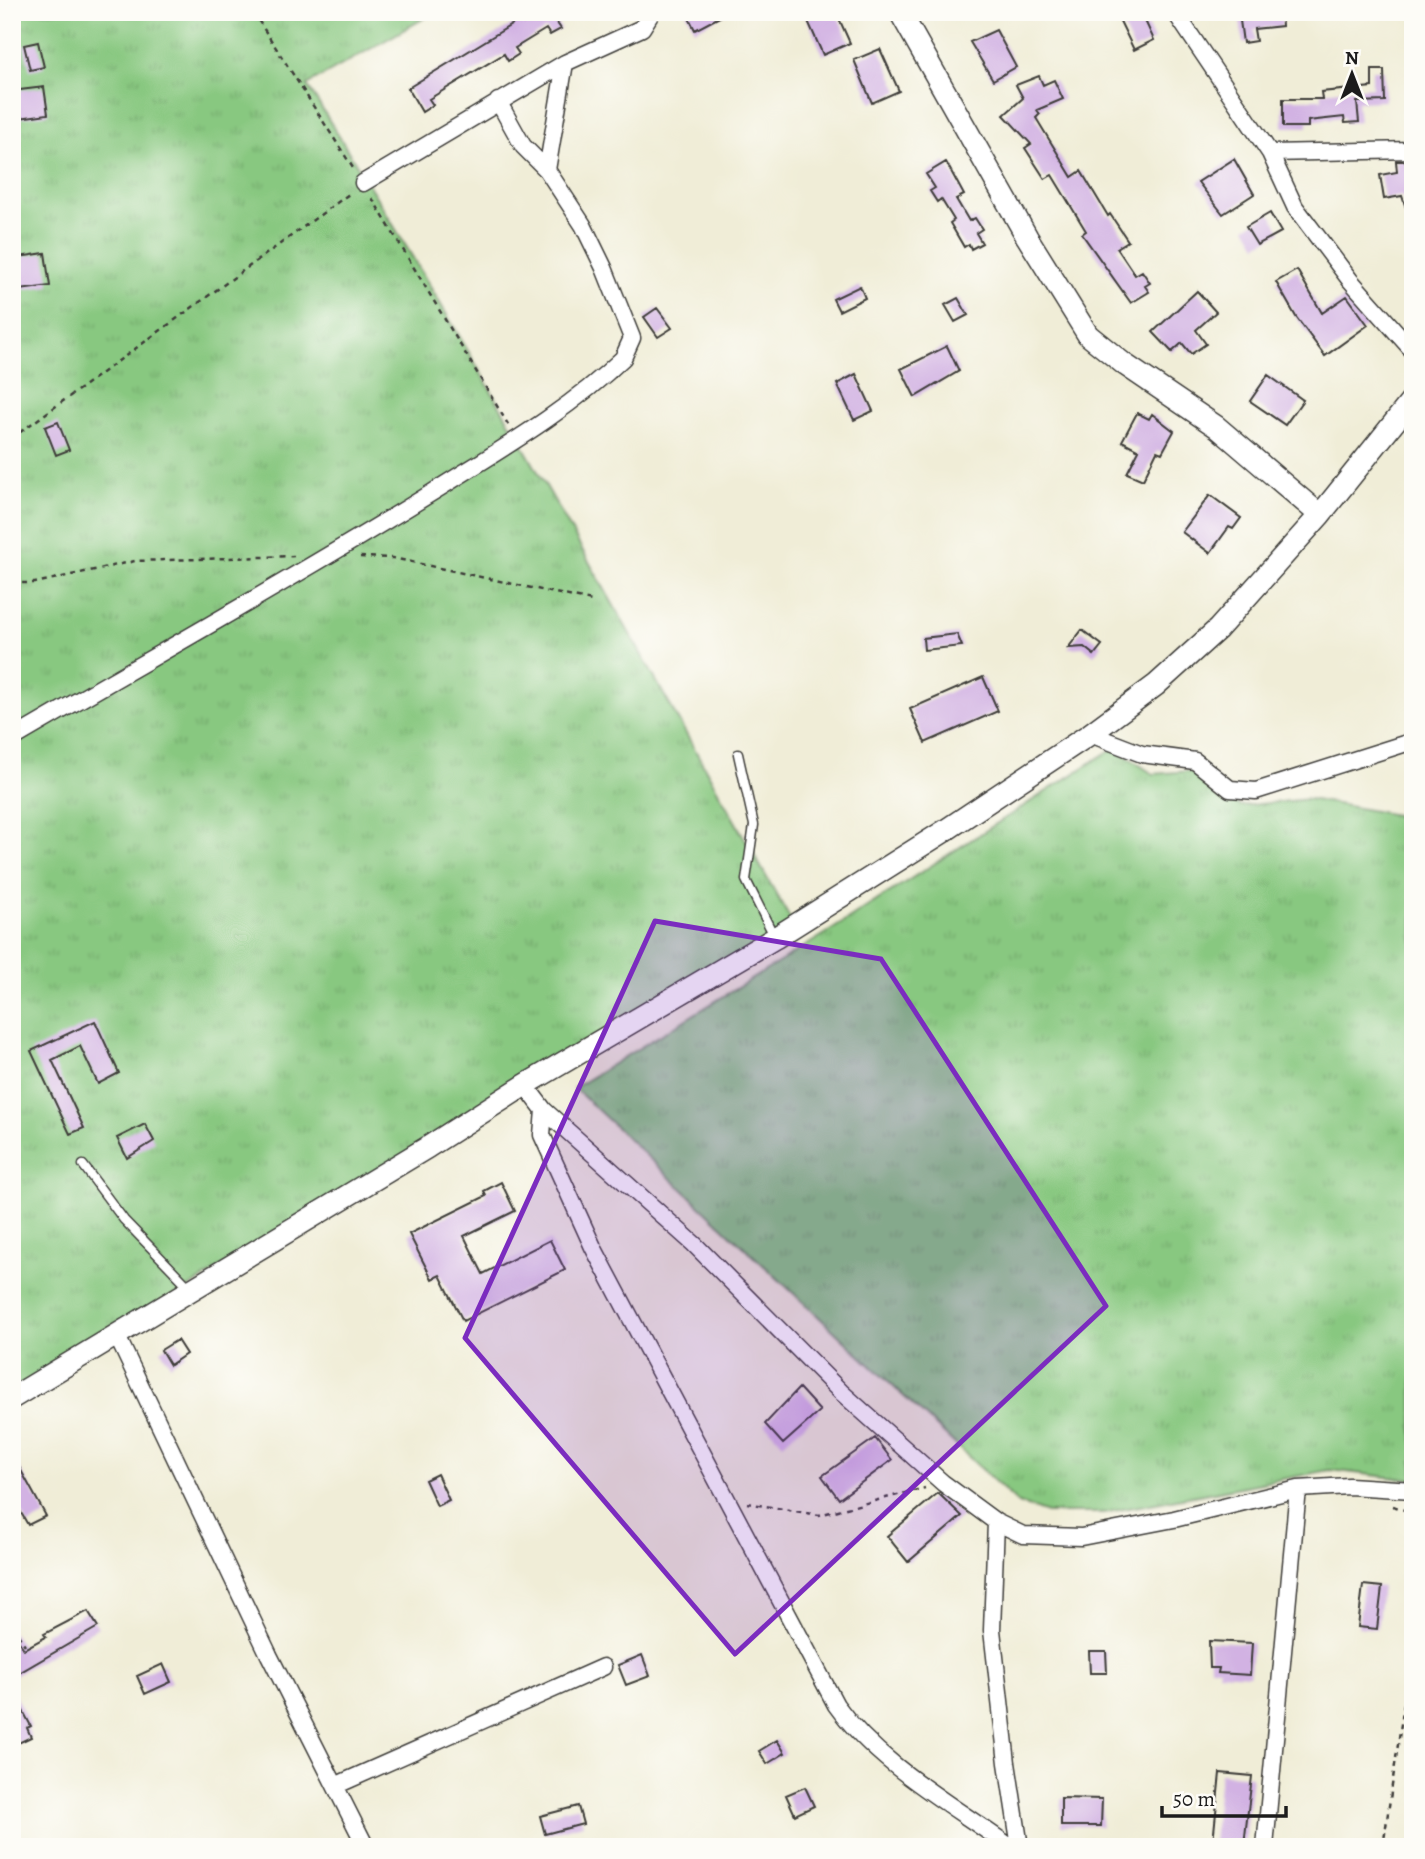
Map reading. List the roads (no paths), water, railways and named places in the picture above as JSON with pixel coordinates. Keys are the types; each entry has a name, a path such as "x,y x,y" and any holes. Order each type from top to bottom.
{"main road":[{"path":"900,12 1027,237 1088,335 1124,364 1217,426 1320,515"},
{"path":"12,1398 525,1085 775,938 943,832 1090,734 1156,685 1218,629 1320,515 1413,399"}],"street":[{"path":"363,183 498,101 529,87 565,63 642,28 652,12"},
{"path":"1175,12 1270,153 1295,207 1350,280 1413,351"},
{"path":"547,170 565,63"},
{"path":"12,740 271,587 332,555 516,440 623,358 632,338 604,268 583,225 547,170 523,146 498,101"},
{"path":"1270,153 1413,150"},
{"path":"1090,734 1142,754 1195,761 1230,789 1242,791 1256,791 1413,741"},
{"path":"525,1085 544,1110 694,1244 841,1392 943,1483 996,1522 1023,1535 1081,1536 1174,1519 1298,1489 1349,1486 1413,1490"},
{"path":"544,1110 542,1135 593,1247 836,1705 855,1732 901,1769 1010,1847"},
{"path":"116,1334 269,1656 337,1785 366,1847"},
{"path":"1265,1847 1298,1489"},
{"path":"996,1522 992,1630 1020,1847"},
{"path":"337,1785 603,1667"}],"lane":[{"path":"738,754 754,825 746,880 775,938"},
{"path":"83,1165 124,1220 191,1290"}]}
